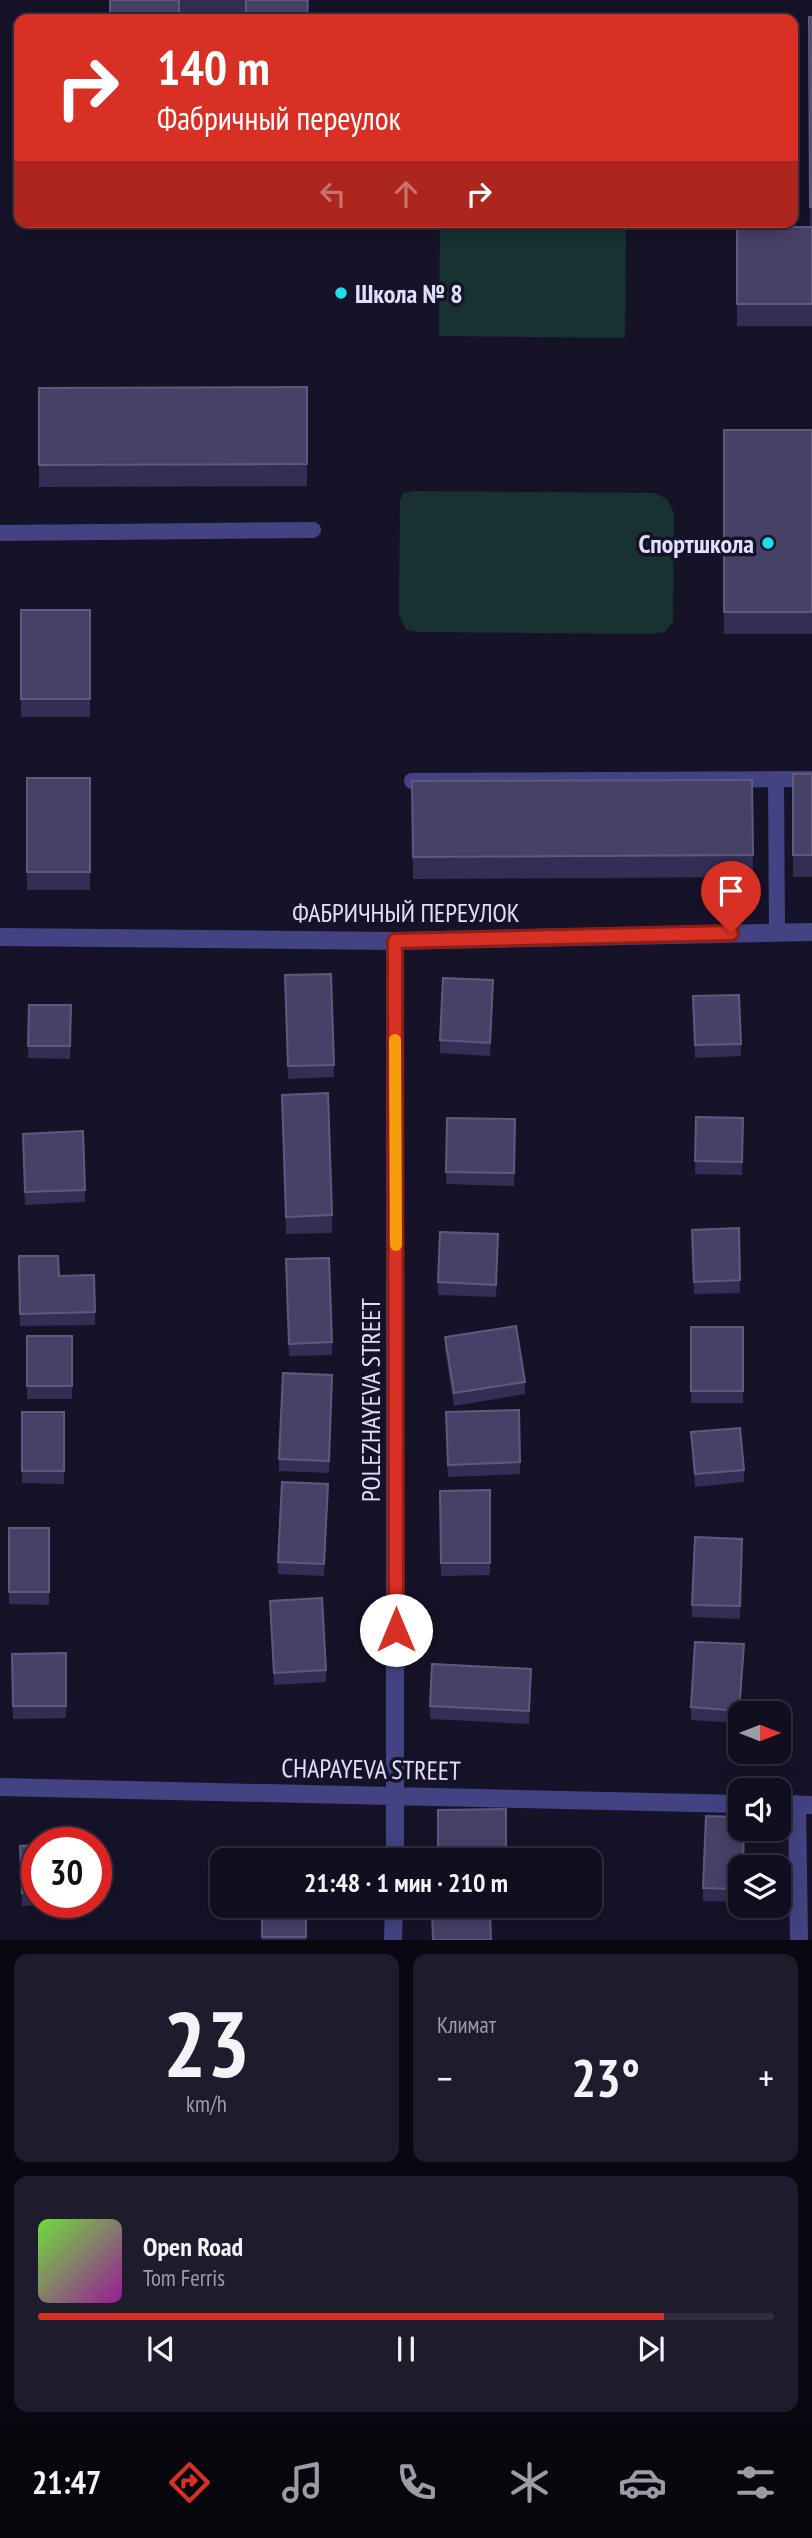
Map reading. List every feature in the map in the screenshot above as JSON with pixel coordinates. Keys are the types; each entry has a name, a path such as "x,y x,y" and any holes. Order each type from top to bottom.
{"street":[{"name":"ФАБРИЧНЫЙ ПЕРЕУЛОК","path":"0,937 395,941 812,932"},
{"name":"POLEZHAYEVA STREET","path":"395,941 395,1848"},
{"name":"CHAPAYEVA STREET","path":"0,1787 728,1804"},
{"path":"799,1940 805,1805"},
{"path":"393,1940 394,1918"}],"lane":[{"path":"0,533 313,530"},
{"path":"768,933 776,779"},
{"path":"412,781 812,779"}],"green space":[{"path":"440,228 626,228 625,338 439,336"},
{"path":"403,493 655,493 667,499 674,513 673,622 665,632 649,634 406,630 399,613 400,501"}],"building":[{"path":"110,0 179,0 179,14 110,14"},
{"path":"246,0 308,0 307,14 246,14"},
{"path":"809,17 812,17 812,207 810,207"},
{"path":"812,227 812,304 737,304 737,228"},
{"path":"307,387 307,464 39,465 39,388"},
{"name":"Спортшкола","path":"724,430 812,430 812,612 724,612"},
{"path":"21,610 90,610 90,699 21,699"},
{"path":"793,774 812,774 812,855 793,855"},
{"path":"27,778 90,778 90,872 27,872"},
{"path":"752,780 753,855 413,857 412,781"},
{"path":"331,974 334,1065 288,1066 285,975"},
{"path":"443,978 493,980 490,1043 440,1040"},
{"path":"739,995 741,1044 695,1045 693,996"},
{"path":"29,1005 71,1005 70,1046 28,1046"},
{"path":"328,1093 332,1215 286,1217 282,1095"},
{"path":"696,1117 743,1118 742,1162 695,1161"},
{"path":"447,1118 515,1119 514,1173 446,1172"},
{"path":"83,1131 85,1190 25,1192 23,1134"},
{"path":"739,1228 740,1280 694,1282 692,1230"},
{"path":"440,1232 498,1234 496,1285 438,1282"},
{"path":"19,1256 58,1256 59,1276 94,1275 95,1312 20,1314"},
{"path":"329,1258 332,1342 289,1344 286,1259"},
{"path":"516,1326 525,1382 454,1393 445,1337"},
{"path":"691,1327 743,1327 743,1391 691,1391"},
{"path":"27,1336 72,1336 72,1386 27,1386"},
{"path":"283,1373 332,1375 329,1461 279,1459"},
{"path":"519,1410 520,1462 448,1465 446,1412"},
{"path":"22,1412 64,1412 64,1471 22,1471"},
{"path":"740,1428 744,1470 695,1474 691,1432"},
{"path":"282,1482 328,1484 324,1564 278,1562"},
{"path":"490,1490 490,1563 441,1563 440,1491"},
{"path":"9,1528 49,1528 49,1592 9,1592"},
{"path":"695,1537 742,1539 740,1606 692,1605"},
{"path":"322,1598 326,1670 274,1673 270,1601"},
{"path":"695,1642 744,1644 740,1701 728,1701 728,1710 691,1707"},
{"path":"66,1653 66,1706 13,1706 12,1654"},
{"path":"432,1664 531,1669 529,1711 430,1706"},
{"path":"506,1809 506,1848 438,1848 438,1810"},
{"path":"706,1816 728,1817 728,1841 744,1841 743,1855 728,1855 728,1889 703,1888"},
{"path":"262,1918 306,1918 306,1937 262,1937"},
{"path":"432,1918 490,1918 491,1940 433,1940"}],"slow traffic":[{"path":"395,1040 396,1245"}],"place":[{"name":"Школа № 8","path":"341,293"},
{"name":"Спортшкола","path":"768,543"}],"route":[{"path":"396,1630 395,941 731,933"}]}
